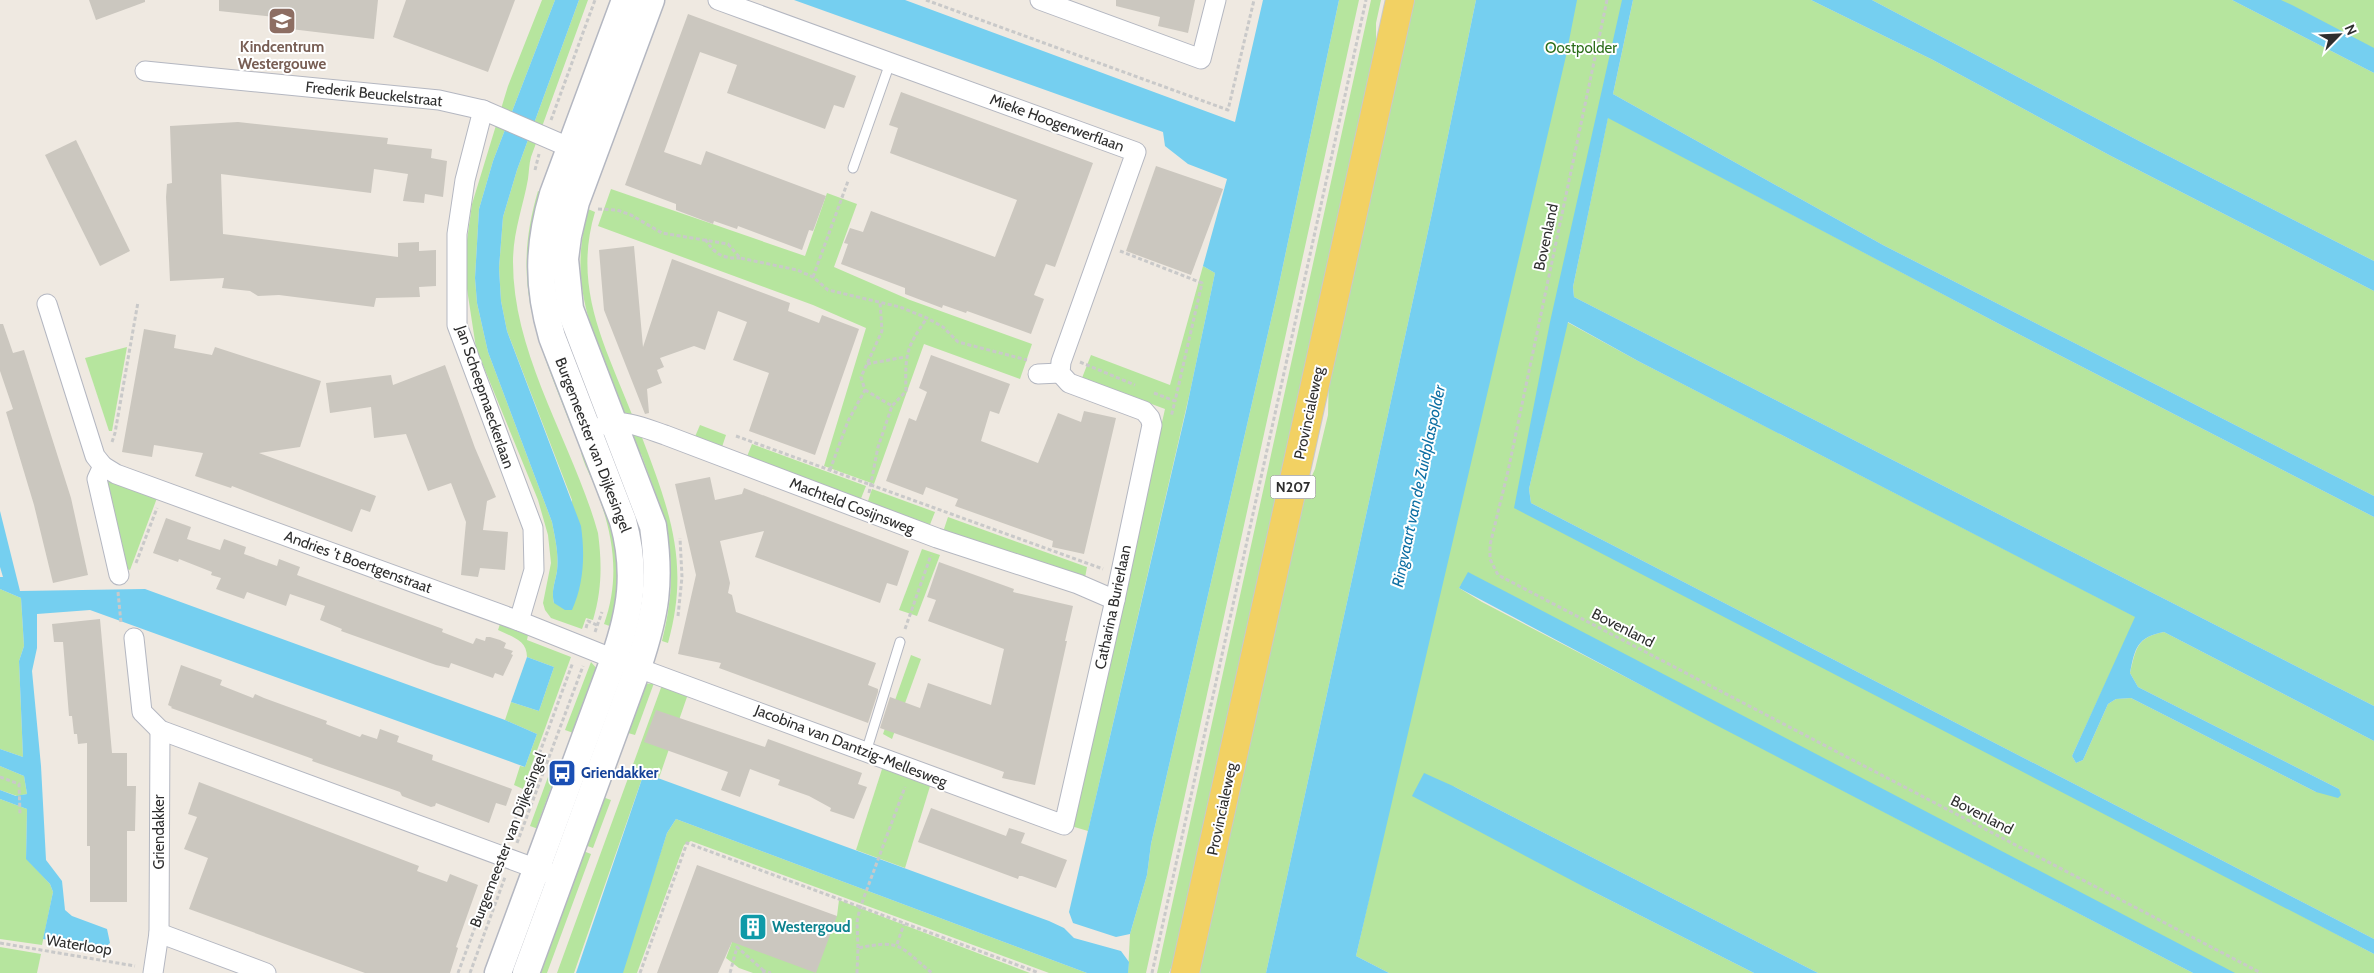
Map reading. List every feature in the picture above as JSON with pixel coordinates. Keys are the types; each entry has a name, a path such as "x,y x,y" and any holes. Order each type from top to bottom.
{"main road":[{"name":"Provincialeweg","path":"1185,973 1400,0"}],"street":[{"name":"Burgemeester van Dijkesingel","path":"498,973 536,870 626,663 650,628 658,586 653,526 570,309 565,259 576,202 582,152 625,0"},
{"name":"Burgemeester van Dijkesingel","path":"526,973 561,878 626,663 632,585 630,544 623,521 552,337 541,289 541,246 545,223 582,152 652,0"},
{"name":"Mieke Hoogerwerflaan","path":"718,0 1136,152 1061,362 1060,373"},
{"path":"1040,0 1201,59 1216,0"},
{"name":"Frederik Beuckelstraat","path":"145,70 439,100 483,110 582,152"},
{"name":"Jan Scheepmaeckerlaan","path":"483,110 465,180 457,234 458,325 533,528 534,570 519,621"},
{"path":"47,304 95,456 102,466 97,479 118,579"},
{"path":"1038,374 1060,373"},
{"name":"Catharina Burierlaan","path":"1060,373 1069,383 1144,412 1150,418 1152,425 1064,825"},
{"path":"589,431 614,422"},
{"name":"Machteld Cosijnsweg","path":"614,422 641,427 665,435 937,538 1078,584 1115,600"},
{"name":"Andries 't Boertgenstraat","path":"102,466 116,474 519,621 626,663"},
{"path":"128,634 142,712 160,730 561,878"},
{"name":"Jacobina van Dantzig-Mellesweg","path":"626,663 1064,825"},
{"name":"Griendakker","path":"153,971 159,933 160,730"},
{"path":"159,933 266,973"}],"lane":[{"path":"853,168 890,63"},
{"path":"866,752 900,642"}],"path":[{"path":"926,0 1228,110 1254,0"},
{"path":"1152,973 1366,0"},
{"name":"Bovenland","path":"1608,0 1508,471 1490,545 1490,559 1498,575 2261,973"},
{"path":"813,277 853,168"},
{"path":"597,218 602,201"},
{"path":"599,210 617,210 631,215 662,233 704,238 728,244 740,258"},
{"path":"704,238 710,248 727,259 740,258 797,270 813,277 828,290 880,302 928,318 943,327 958,342 1026,358 1038,374"},
{"path":"1103,244 1202,283 1175,401"},
{"path":"102,466 116,433 138,302"},
{"path":"830,470 848,421 865,390 862,377 866,364 882,331 880,302"},
{"path":"862,510 872,485 878,448 892,406 906,391 905,357 914,337 928,318"},
{"path":"866,364 905,357"},
{"path":"865,390 892,406"},
{"path":"736,436 1120,575"},
{"path":"128,634 118,579 132,572 163,490"},
{"path":"677,622 682,577 680,537"},
{"path":"900,642 937,538"},
{"name":"Burgemeester van Dijkesingel","path":"458,973 501,856 584,647 604,603"},
{"name":"Burgemeester van Dijkesingel","path":"554,744 584,647 588,621"},
{"path":"857,973 857,922 860,908 911,770"},
{"path":"0,777 19,784 20,814"},
{"path":"640,973 687,843 1039,973"},
{"path":"897,944 904,924"},
{"name":"Waterloop","path":"0,943 153,971"},
{"path":"858,948 883,943 897,944 932,973"},
{"path":"730,973 737,947 763,972 770,973"}],"green space":[{"path":"542,0 555,0 493,161 479,209 475,278 477,303 488,352 552,522 557,558 557,571 553,591 554,603 572,500 507,331 501,301 499,268 503,217 517,170 579,0 588,0 531,157 513,251 516,297 523,332 533,366 587,499 598,533 601,566 600,587 593,620 586,618 582,629 551,618 545,610 543,603 551,563 548,535 538,500 476,348 467,289 465,255 472,204 508,86"},
{"path":"1339,0 1359,0 1146,973 1128,973 1130,934 1147,875 1151,844 1277,294"},
{"path":"1371,0 1381,0 1376,23 1376,56 1181,943 1169,973 1157,973"},
{"path":"1411,0 1476,0 1432,213 1266,973 1199,973 1298,507 1315,469 1328,415 1329,371"},
{"name":"Oostpolder","path":"1555,0 1627,0 1520,503 2374,954 2374,973 2207,973 1461,585 1459,588 1482,602 2193,973 1818,973 1453,786 1590,890 1754,973 1389,973 1356,956 1412,709"},
{"path":"1633,0 1811,0 1933,60 2111,156 2374,291 2374,496 1883,245 1613,94"},
{"path":"1872,0 2232,0 2374,73 2374,261 2141,142"},
{"path":"2260,0 2374,0 2374,57"},
{"path":"1608,117 2003,326 2374,517 2374,706 1574,297 1573,287"},
{"path":"611,189 805,256 827,193 857,204 834,267 910,300 1032,344 1020,379 924,344 874,484 824,466 866,328 813,305 598,226"},
{"path":"538,191 546,195 540,218 577,429 571,426 548,366 532,312 527,284 530,225"},
{"path":"581,206 595,212 589,240 587,267 595,317 633,417 620,412 611,402 619,399 587,314 581,271 581,248 585,223 577,220"},
{"path":"1203,266 1215,273 1190,392 1088,831 1071,826 1165,409 1082,378 1091,355 1170,385"},
{"path":"1567,322 1638,361 2136,617 2072,756 2076,763 2083,760 2108,704 2116,699 2131,698 2316,792 2339,789 2138,687 2130,673 2136,650 2148,637 2164,632 2374,741 2374,939 1531,503 1529,489"},
{"path":"127,347 112,431 109,431 85,358"},
{"path":"700,425 726,435 721,450 694,439"},
{"path":"640,432 667,510 677,560 675,613 668,643 662,641 671,589 669,546 665,525 641,454 633,457 630,435"},
{"path":"580,444 619,526 618,629 604,624 612,589 613,555 601,504 583,460"},
{"path":"752,444 866,486 860,501 746,459"},
{"path":"110,480 157,498 130,570 127,569 107,482"},
{"path":"872,489 935,512 929,527 867,504"},
{"path":"948,517 1087,567 1084,583 943,532"},
{"path":"922,549 940,555 917,616 899,610"},
{"path":"0,589 21,598 24,646 19,661 23,757 0,749"},
{"path":"500,624 528,635 527,640 571,657 523,789 514,785 520,766 525,767 537,734 505,720 511,702 539,711 554,667 527,657 522,643 498,630"},
{"path":"911,655 921,659 892,739 883,734"},
{"path":"591,662 598,670 598,684 591,681 577,719 584,722 579,735 565,730"},
{"path":"654,683 635,735 628,733 645,684"},
{"path":"662,685 688,694 659,778 644,773 574,973 557,973"},
{"path":"0,766 24,776 27,794 17,796 0,790"},
{"path":"883,766 931,783 905,868 856,850"},
{"path":"548,777 561,782 558,791 551,788 537,826 545,829 544,831 530,826"},
{"path":"597,795 611,800 593,848 579,843 588,844 601,807"},
{"path":"0,799 27,809 26,858 50,884 53,892 42,945 0,939"},
{"path":"676,819 1087,973 1049,973 691,841 684,845 637,973 621,973 667,833"},
{"path":"578,849 591,854 547,973 540,973 547,955 539,952"},
{"path":"839,900 1030,973 753,973 739,968 726,958 732,942 837,916"},
{"path":"0,947 41,954 37,973 0,973"}],"water":[{"path":"555,0 579,0 517,170 503,217 499,268 501,301 507,331 581,526 583,548 581,579 572,610 565,610 554,603 553,591 557,571 557,558 552,522 488,352 477,303 475,278 479,209 493,161"},
{"path":"794,0 905,0 1235,122 1263,0 1339,0 1277,294 1151,844 1147,875 1130,934 1116,937 1073,923 1069,912 1186,411 1215,273 1203,266 1227,179 1188,164 1165,146 1163,132"},
{"name":"Ringvaart van de Zuidplaspolder","path":"1476,0 1577,0 1566,56 1356,956 1389,973 1266,973 1432,213"},
{"path":"1622,0 1633,0 1613,94 1883,245 2374,496 2374,517 2003,326 1608,118 1573,287 1574,297 2374,706 2374,741 2164,632 2148,637 2136,650 2130,673 2138,687 2339,789 2341,795 2338,798 2316,792 2131,698 2116,699 2108,704 2083,760 2076,763 2072,756 2135,617 1638,361 1568,322 1529,489 1531,503 2374,939 2374,954 1514,508 1550,322"},
{"path":"1811,0 1872,0 2141,142 2374,261 2374,291 2111,156 1933,60"},
{"path":"2232,0 2281,0 2292,5 2374,48 2374,73"},
{"path":"0,511 20,591 145,589 505,720 537,734 525,767 90,610 37,614 37,648 32,671 41,766 46,860 62,881 65,910 72,916 107,929 110,943 103,949 43,939 53,892 50,884 26,859 27,809 0,799 0,790 16,796 27,794 24,776 0,766 0,749 23,757 19,661 24,646 21,598 0,589 0,577 3,577 0,567"},
{"path":"1468,572 2235,973 2193,973 1714,724 1459,588"},
{"path":"527,657 554,667 539,711 511,702"},
{"path":"644,773 1049,921 1064,928 1074,938 1121,951 1129,962 1128,973 1087,973 676,819 667,833 623,973 576,973"},
{"path":"1424,773 1453,786 1818,973 1754,973 1590,890 1412,796"}],"building":[{"path":"89,0 145,0 145,2 96,20"},
{"path":"219,0 378,0 374,39 274,27 275,17 219,11"},
{"path":"406,0 515,0 488,72 393,37"},
{"path":"1116,0 1195,0 1188,33 1158,26 1160,17 1116,6"},
{"path":"688,14 856,76 844,108 834,105 825,129 727,93 737,65 700,52 664,152 701,165 706,151 826,196 813,231 809,230 802,250 738,226 737,229 714,221 713,224 676,210 676,204 625,185"},
{"path":"901,92 1093,163 1055,267 1046,264 1034,295 1044,299 1031,334 967,311 966,313 943,305 942,308 905,294 905,288 841,264 848,244 844,243 850,228 863,232 871,211 995,257 1017,200 890,153 898,128 889,125"},
{"path":"238,122 388,138 387,144 432,149 431,158 447,161 443,197 425,194 424,203 403,201 408,174 374,169 371,193 221,174 223,234 398,257 398,243 419,242 419,251 436,250 436,286 419,287 420,297 376,298 374,307 279,295 258,296 250,291 222,288 224,278 170,281 166,197 167,184 172,183 170,126"},
{"path":"76,140 130,251 100,266 45,155"},
{"path":"1156,166 1223,189 1191,275 1126,251"},
{"path":"634,246 643,347 672,259 790,303 788,311 819,323 822,315 859,329 815,455 749,431 769,373 733,360 747,322 718,311 705,350 694,346 660,358 664,367 657,370 662,383 647,389 649,413 645,414 604,310 599,250"},
{"path":"0,324 3,324 13,353 24,350 71,498 88,575 53,583 34,505 6,412 13,409 0,371"},
{"path":"144,329 176,335 174,348 212,355 215,347 321,381 300,447 259,453 376,496 370,512 361,509 352,532 232,486 231,488 195,476 203,453 154,445 152,457 122,452"},
{"path":"931,355 1010,384 999,414 990,411 981,441 1038,463 1058,413 1081,422 1084,411 1116,418 1084,554 1052,547 1053,541 955,506 958,499 926,487 923,495 886,481 909,418 916,421 927,392 919,388"},
{"path":"445,365 475,448 496,497 487,501 483,530 508,532 505,570 480,568 478,577 461,575 466,522 451,483 428,491 406,434 374,438 371,407 330,413 326,383 391,375 393,385"},
{"path":"710,477 715,500 742,494 744,488 909,551 897,586 887,583 880,603 755,557 764,531 720,541 730,583 728,593 732,595 736,612 876,663 868,685 878,689 878,692 868,723 719,668 721,663 678,654 696,575 675,484"},
{"path":"166,518 191,527 187,539 220,550 224,539 246,547 244,554 277,566 279,559 300,567 297,575 443,629 442,632 473,644 476,638 485,641 486,637 500,640 506,643 504,648 513,651 511,654 513,655 503,676 495,673 493,678 451,663 449,668 436,665 341,631 342,629 320,620 325,606 290,594 286,606 247,592 244,599 216,589 221,578 211,575 212,572 179,559 178,562 153,553"},
{"path":"939,562 1014,589 1013,592 1073,606 1035,785 1002,778 1004,772 880,728 890,697 920,708 928,683 991,705 1004,649 928,621 936,600 927,597"},
{"path":"100,619 112,753 127,753 127,786 136,786 135,831 127,831 127,902 90,902 90,846 87,846 87,743 78,744 77,734 74,734 72,716 69,716 63,642 54,642 52,624"},
{"path":"181,665 222,680 220,685 253,698 255,694 327,721 326,724 360,737 362,734 377,739 380,729 399,736 397,742 433,755 432,760 512,789 506,806 496,803 489,823 436,803 435,806 431,807 402,796 400,792 171,708 168,705"},
{"path":"656,710 765,747 768,739 862,773 858,784 867,787 854,819 830,811 831,808 809,796 778,785 780,780 750,769 740,797 721,790 728,772 644,742"},
{"path":"199,782 419,866 417,871 447,882 450,874 478,885 456,947 458,948 450,973 365,973 189,909 208,858 184,849 197,817 188,814"},
{"path":"931,808 1006,836 1009,828 1025,833 1021,843 1067,860 1056,888 1022,876 1019,876 1018,879 918,842"},
{"name":"Westergoud","path":"697,865 837,916 816,973 732,942 718,973 657,973"}],"place":[{"name":"Kindcentrum Westergouwe","path":"282,21"},
{"name":"Griendakker","path":"562,773"},
{"name":"Westergoud","path":"753,927"}]}
